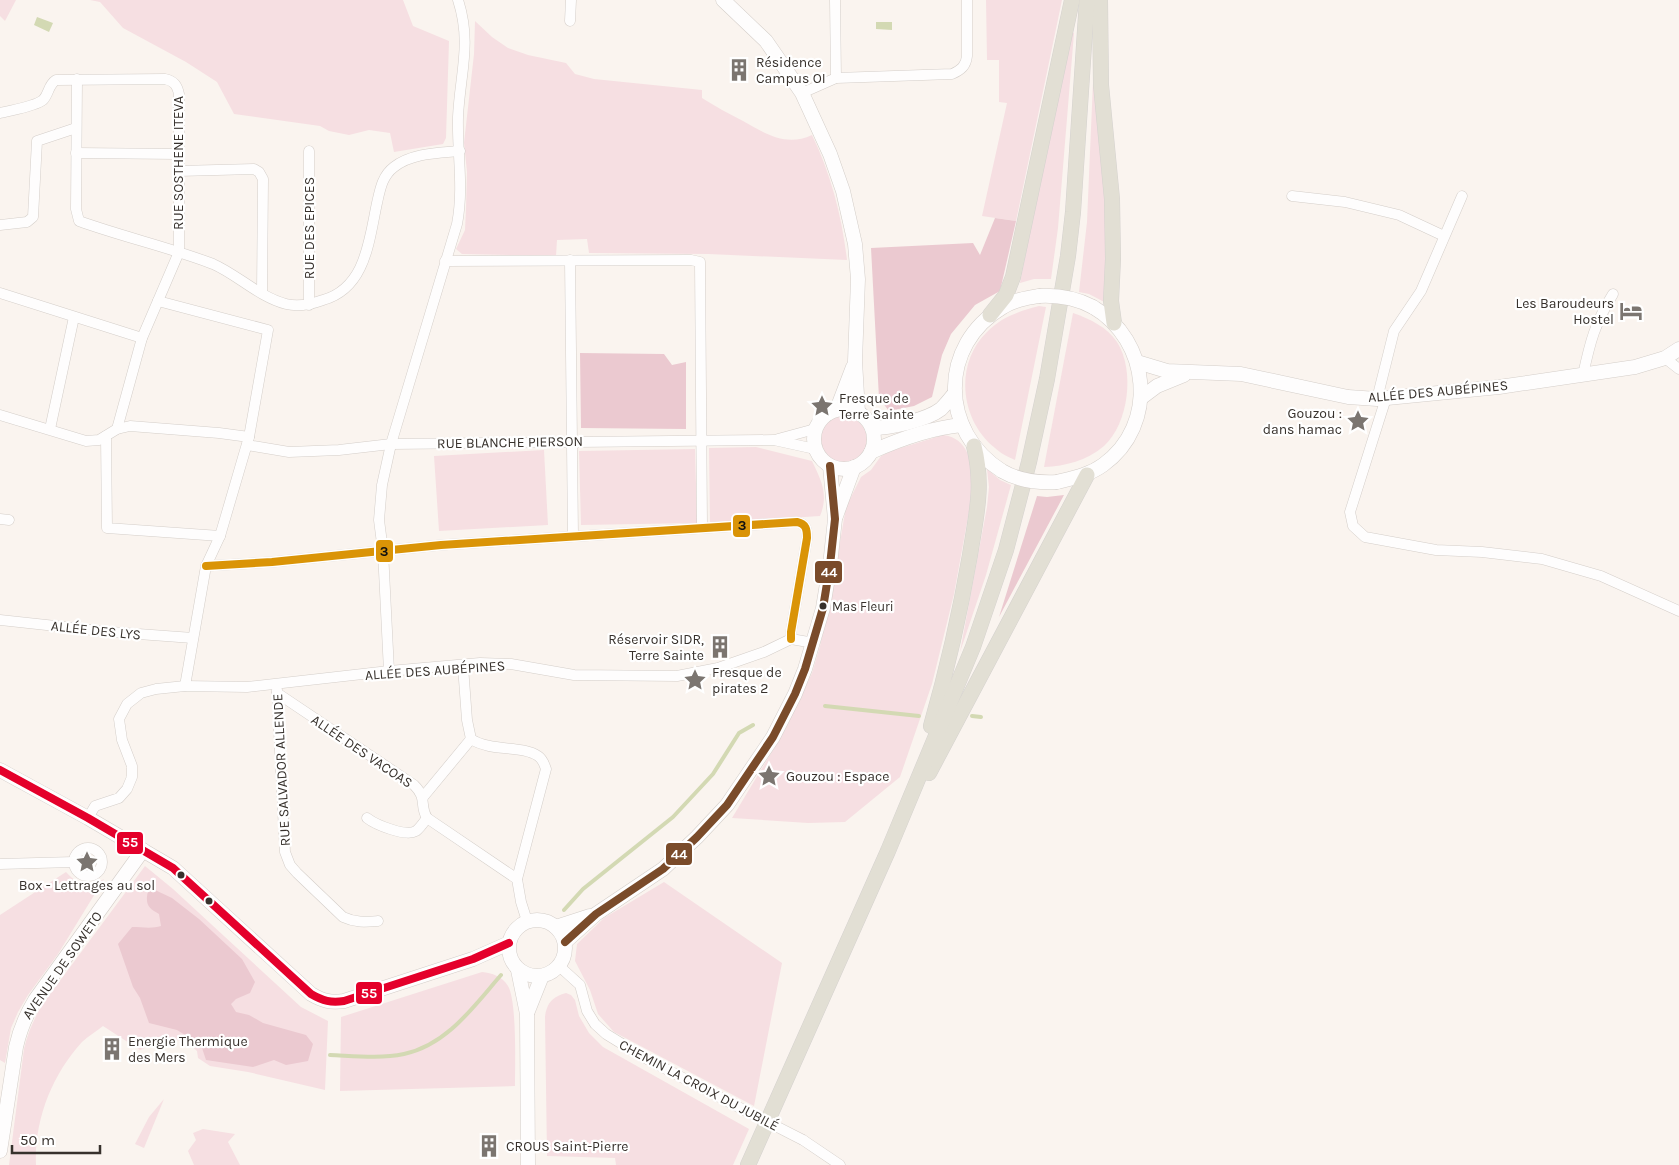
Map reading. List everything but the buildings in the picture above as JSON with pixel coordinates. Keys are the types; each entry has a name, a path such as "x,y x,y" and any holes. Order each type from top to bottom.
{"main road":[{"path":"990,315 1006,295 1013,277 1072,0"},
{"path":"748,1165 888,852 973,647 1006,550 1029,462 1047,379 1068,256 1074,202 1087,0"},
{"path":"1100,0 1101,85 1112,200 1113,259 1111,301 1114,323"},
{"path":"915,783 942,688 963,596 980,492 978,464 974,446"},
{"path":"888,852 1087,475"}],"street":[{"path":"389,671 383,551 379,520 382,485 391,444 457,224 460,207 461,181 458,118 466,43 465,26 458,0"},
{"path":"570,21 571,0"},
{"path":"723,0 766,41 802,93 830,154 843,191 856,244 858,412"},
{"path":"835,0 836,78"},
{"path":"802,93 836,78 952,74 959,71 965,65 967,56 967,0"},
{"path":"0,113 40,101 56,80 77,79 76,209 79,221 215,265 262,293 287,304 309,305 328,299 343,290 356,277 367,250 380,187 386,175 393,168 413,157 460,152"},
{"name":"RUE SOSTHENE ITEVA","path":"77,79 165,79 172,81 177,87 179,94 179,252"},
{"path":"0,225 27,222 33,217 37,141 76,128"},
{"name":"RUE DES EPICES","path":"309,151 309,305"},
{"path":"76,153 179,154"},
{"path":"179,171 254,169 259,172 263,179 262,293"},
{"path":"1292,196 1345,202 1399,215 1444,236"},
{"path":"1462,196 1421,290 1394,331 1381,398 1350,512 1353,526 1365,537 1436,550 1482,552 1542,559 1601,576 1679,611"},
{"path":"0,415 86,441 99,440 118,429 142,338 179,252"},
{"path":"570,260 573,536"},
{"path":"445,261 691,260 700,262 702,527"},
{"path":"0,293 142,338"},
{"path":"1583,375 1591,336 1602,311 1613,294"},
{"path":"1039,296 1070,298 1092,307 1114,323 1128,341 1137,362 1141,398 1130,436 1118,452 1104,465 1087,475 1057,482 1038,483 1017,478 992,464 974,446 962,425 954,394 956,376 963,350 977,328 990,315 1004,306 1039,296"},
{"path":"158,301 268,330 248,441 220,536 206,566 185,686"},
{"path":"50,429 74,317"},
{"name":"ALLÉE DES AUBÉPINES","path":"1137,362 1167,371 1241,374 1348,397 1381,398 1499,387 1635,367 1665,358 1679,349"},
{"path":"1665,358 1679,368"},
{"path":"837,410 856,361"},
{"name":"ALLÉE DES AUBÉPINES","path":"1141,398 1156,386 1194,372"},
{"path":"872,428 890,428 940,410 954,394"},
{"path":"844,409 858,412 864,416 872,428 874,436 871,452 867,459 854,468 838,469 830,466 819,456 814,440 815,430 820,420 837,410 844,409"},
{"path":"871,452 894,442 939,428 962,425"},
{"name":"RUE BLANCHE PIERSON","path":"118,429 130,426 219,433 289,452 340,450 391,444 701,440 774,440 816,449"},
{"name":"RUE BLANCHE PIERSON","path":"774,440 815,430"},
{"path":"106,436 107,528 220,536"},
{"path":"564,942 596,914 663,868 697,837 727,805 751,771 784,716 806,669 814,643 828,578 835,519 830,466"},
{"path":"835,519 854,468"},
{"path":"206,566 272,562 441,545 797,522 805,526 807,538 791,639 814,643"},
{"name":"ALLÉE DES LYS","path":"0,620 111,632 192,638"},
{"name":"ALLÉE DES AUBÉPINES","path":"88,818 95,806 119,798 127,789 132,778 132,766 122,740 119,719 127,704 141,693 156,689 185,686 277,689 389,671 480,664 511,664 574,675 677,676 718,668 764,652 791,639"},
{"path":"463,666 466,720 471,739"},
{"name":"ALLÉE DES VACOAS","path":"277,689 414,786 423,797 423,813 427,818"},
{"name":"RUE SALVADOR ALLENDE","path":"277,689 285,852 290,865 343,917 360,923 378,921"},
{"path":"423,797 471,739"},
{"path":"471,739 492,747 532,753 540,756 544,762 546,769 517,878 527,922"},
{"path":"0,770 88,818 180,873 304,987 322,1000 344,1001 473,959 508,942"},
{"path":"367,818 376,825 403,832 412,832 417,830 427,818 517,878"},
{"name":"AVENUE DE SOWETO","path":"0,1151 19,1031 26,1016 35,1000 143,850"},
{"path":"0,864 74,862"},
{"path":"556,927 596,914"},
{"path":"473,959 499,959 515,966 529,976 542,976 559,966 564,954 563,937 556,927 537,920 527,922 514,930 508,942 509,956 515,966 527,1014 528,1165"},
{"name":"CHEMIN LA CROIX DU JUBILÉ","path":"559,966 580,985 587,1011 606,1034 645,1058 803,1140 840,1165"},
{"path":"527,1014 542,976"}],"shaded area":[{"path":"0,0 16,0 5,21 0,16"},
{"path":"90,0 403,0 413,26 449,41 446,138 443,144 394,152 390,133 369,130 349,135 329,131 320,126 234,114 217,82 186,62 123,28 100,2"},
{"path":"986,0 1062,0 1016,221 982,216 1007,103 999,102 999,60 987,60"},
{"path":"37,17 53,23 49,32 34,25"},
{"path":"475,21 492,37 508,48 528,55 566,63 575,74 594,79 702,90 702,98 768,134 793,140 812,135 825,165 835,196 847,260 708,254 589,253 587,239 557,240 556,256 462,254 456,249 465,230 467,172 464,143 474,54"},
{"path":"876,22 892,22 892,30 876,29"},
{"path":"1069,32 1074,33 1058,228 1051,279 1034,279 1020,283"},
{"path":"1093,82 1096,82 1108,227 1108,304 1089,294 1079,292 1087,222"},
{"path":"995,218 1016,221 1000,291 975,305 951,334 942,355 932,397 914,406 889,411 879,398 871,248 973,243 980,255"},
{"path":"1039,306 1046,307 1015,460 995,448 974,423 968,407 966,375 969,360 976,345 992,327 1011,315"},
{"path":"1073,313 1098,324 1117,342 1123,354 1126,367 1127,396 1119,424 1104,446 1075,462 1044,467"},
{"path":"580,353 664,354 672,365 686,362 686,429 581,428"},
{"path":"843,416 852,418 860,423 865,431 867,440 865,449 860,457 852,462 843,464 834,462 826,457 821,449 819,440 821,431 826,423 834,418"},
{"path":"943,435 958,441 967,452 972,467 974,484 954,594 932,684 900,777 845,822 808,823 732,818 785,730 812,673 820,646 832,589 846,507 861,477 871,470 881,456 894,450"},
{"path":"756,447 812,461 823,487 824,501 820,516 710,523 709,448"},
{"path":"695,449 697,523 581,525 579,451"},
{"path":"544,450 548,525 439,531 434,456"},
{"path":"987,469 1000,480 1011,485 986,575 960,652 987,507 989,487"},
{"path":"1064,495 999,617 1037,496"},
{"path":"145,866 173,889 301,1007 328,1021 325,1090 248,1072 210,1066 198,1058 197,1051 189,1045 176,1040 163,1041 140,1050 103,1026 82,1042 71,1055 54,1084 47,1099 38,1131 36,1165 9,1165 24,1049 34,1021 42,1005"},
{"path":"66,872 79,883 88,885 104,879 58,954 18,1012 11,1028 5,1063 0,1060 0,915"},
{"path":"664,882 782,963 754,1106 614,1032 598,1014 590,990 575,961 577,944 604,918"},
{"path":"155,890 172,898 199,919 242,959 255,982 250,993 236,999 231,1004 236,1012 249,1015 263,1023 306,1035 313,1044 308,1061 286,1065 274,1060 253,1067 206,1060 201,1045 177,1030 149,1023 140,998 133,987 118,944 132,927 151,928 161,926 159,914 150,908 147,902 148,891"},
{"path":"482,972 500,977 508,986 511,994 515,1034 515,1086 340,1091 341,1017"},
{"path":"566,993 575,1000 579,1016 589,1033 603,1047 749,1129 733,1165 616,1165 615,1158 547,1156 545,1017 551,1001 557,996"},
{"path":"164,1099 144,1148 135,1144 149,1117"},
{"path":"203,1129 235,1134 228,1142 240,1165 194,1165 188,1151 196,1140 193,1133"}],"waterway":[{"path":"825,706 919,716"},
{"path":"972,716 981,717"},
{"path":"564,910 583,889 673,817 713,774 739,733 753,725"},
{"path":"330,1055 386,1056 404,1054 419,1049 433,1042 459,1023 501,975"}],"transit line":[{"name":"44","path":"565,942 596,914 663,869 697,837 727,805 773,737 795,694 805,669 823,608 835,519 830,466"},
{"name":"3","path":"206,566 272,562 441,545 797,522 805,527 807,538 791,639"},
{"name":"55","path":"0,770 88,818 173,868 311,994 323,1000 331,1002 344,1001 473,959 509,943"}],"place":[{"name":"Résidence Campus OI","path":"739,70"},
{"name":"Les Baroudeurs Hostel","path":"1631,311"},
{"name":"Fresque de Terre Sainte","path":"822,406"},
{"name":"Gouzou : dans hamac","path":"1358,421"},
{"name":"Mas Fleuri","path":"823,606"},
{"name":"Réservoir SIDR, Terre Sainte","path":"720,647"},
{"name":"Fresque de pirates 2","path":"695,680"},
{"name":"Gouzou : Espace","path":"769,776"},
{"name":"Box - Lettrages au sol","path":"87,862"},
{"name":"Energie Thermique des Mers","path":"112,1049"},
{"name":"CROUS Saint-Pierre","path":"489,1146"}]}
